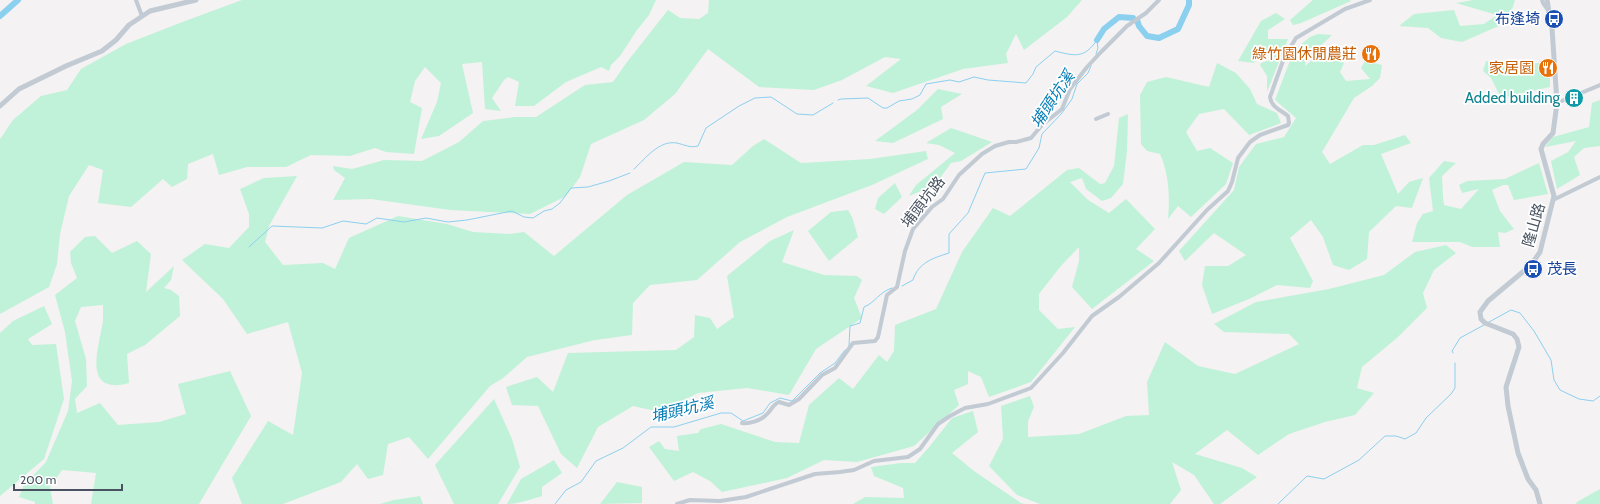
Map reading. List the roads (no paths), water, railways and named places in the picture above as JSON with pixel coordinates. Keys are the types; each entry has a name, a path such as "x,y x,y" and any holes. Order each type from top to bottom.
{"street":[{"path":"136,0 142,16"},
{"path":"0,106 18,89 102,51 116,40 129,25 150,11 157,8 196,0"},
{"name":"埔頭坑路","path":"742,423 748,424 765,416 774,404 779,402 789,405 799,399 822,375 835,368 853,343 875,341 878,337 887,296 897,287 905,251 913,229 932,207 943,199 959,174 982,154 995,146 1031,138 1042,125 1062,109 1070,89 1097,56 1127,26 1146,13 1159,0"},
{"path":"677,504 690,500 720,501 746,497 815,474 845,472 854,470 874,460 908,457 916,454 938,424 950,416 965,408 988,404 1031,388 1063,353 1092,316 1118,297 1159,263 1207,210 1228,191 1232,182 1238,158 1250,142 1260,135 1288,125 1288,116 1270,102 1270,97 1284,58 1296,38 1344,9 1370,0"},
{"path":"1542,0 1548,10"},
{"name":"隆山路","path":"1540,504 1536,490 1528,479 1518,453 1508,406 1506,387 1519,347 1513,334 1485,324 1481,319 1480,312 1483,306 1531,265 1540,252 1554,196 1541,149 1543,144 1553,132 1557,103 1552,28 1547,0"},
{"path":"1557,103 1600,85"},
{"path":"1096,119 1108,114"},
{"path":"1553,200 1600,177"}],"waterway":[{"path":"0,16 18,0"},
{"name":"埔頭坑溪","path":"1137,20 1139,26 1147,36 1159,38 1178,29 1189,5 1189,0"},
{"name":"埔頭坑溪","path":"1097,40 1104,29 1119,17 1133,18"},
{"path":"838,100 868,98 883,108 887,108 899,101 912,99 920,95 926,84 950,80 959,82 974,77 988,80 1026,83 1036,67 1055,51 1074,55 1083,53 1088,50 1097,40"},
{"name":"埔頭坑溪","path":"1096,54 1098,48 1097,41"},
{"name":"埔頭坑溪","path":"902,286 913,280 915,274 922,265 937,257 949,253 949,234 968,213 985,173 1026,169 1039,148 1042,134 1062,113 1072,99 1077,84 1088,73 1091,66"},
{"path":"634,169 648,155 664,144 677,143 695,147 698,146 706,128 739,106 755,98 771,97 797,114 813,115 833,103"},
{"path":"249,247 272,226 322,228 343,221 366,224 377,218 404,222 426,218 448,222 467,220 512,211 524,217 533,218 544,211 552,209 560,203 571,188 588,187 630,173"},
{"name":"埔頭坑溪","path":"849,346 850,326 860,323 864,307 892,288"},
{"path":"1489,322 1511,310 1520,313 1534,331 1551,360 1554,380 1560,390 1579,399 1593,401 1600,396"},
{"path":"1453,353 1452,351 1460,338 1484,325"},
{"name":"埔頭坑溪","path":"555,504 566,490 581,482 596,461 623,448 651,427 674,427 721,413 731,413 743,421 763,413 770,403 780,398 792,401 820,373 835,363 845,350"},
{"path":"1278,504 1307,476 1324,479 1359,460 1385,436 1396,436 1405,439 1416,433 1426,418 1451,394 1455,388 1455,363"}],"place":[{"name":"布逢埼","path":"1554,19"},
{"name":"綠竹園休閒農莊","path":"1371,54"},
{"name":"家居園","path":"1548,68"},
{"name":"Added building","path":"1574,98"},
{"name":"茂長","path":"1533,269"}]}
